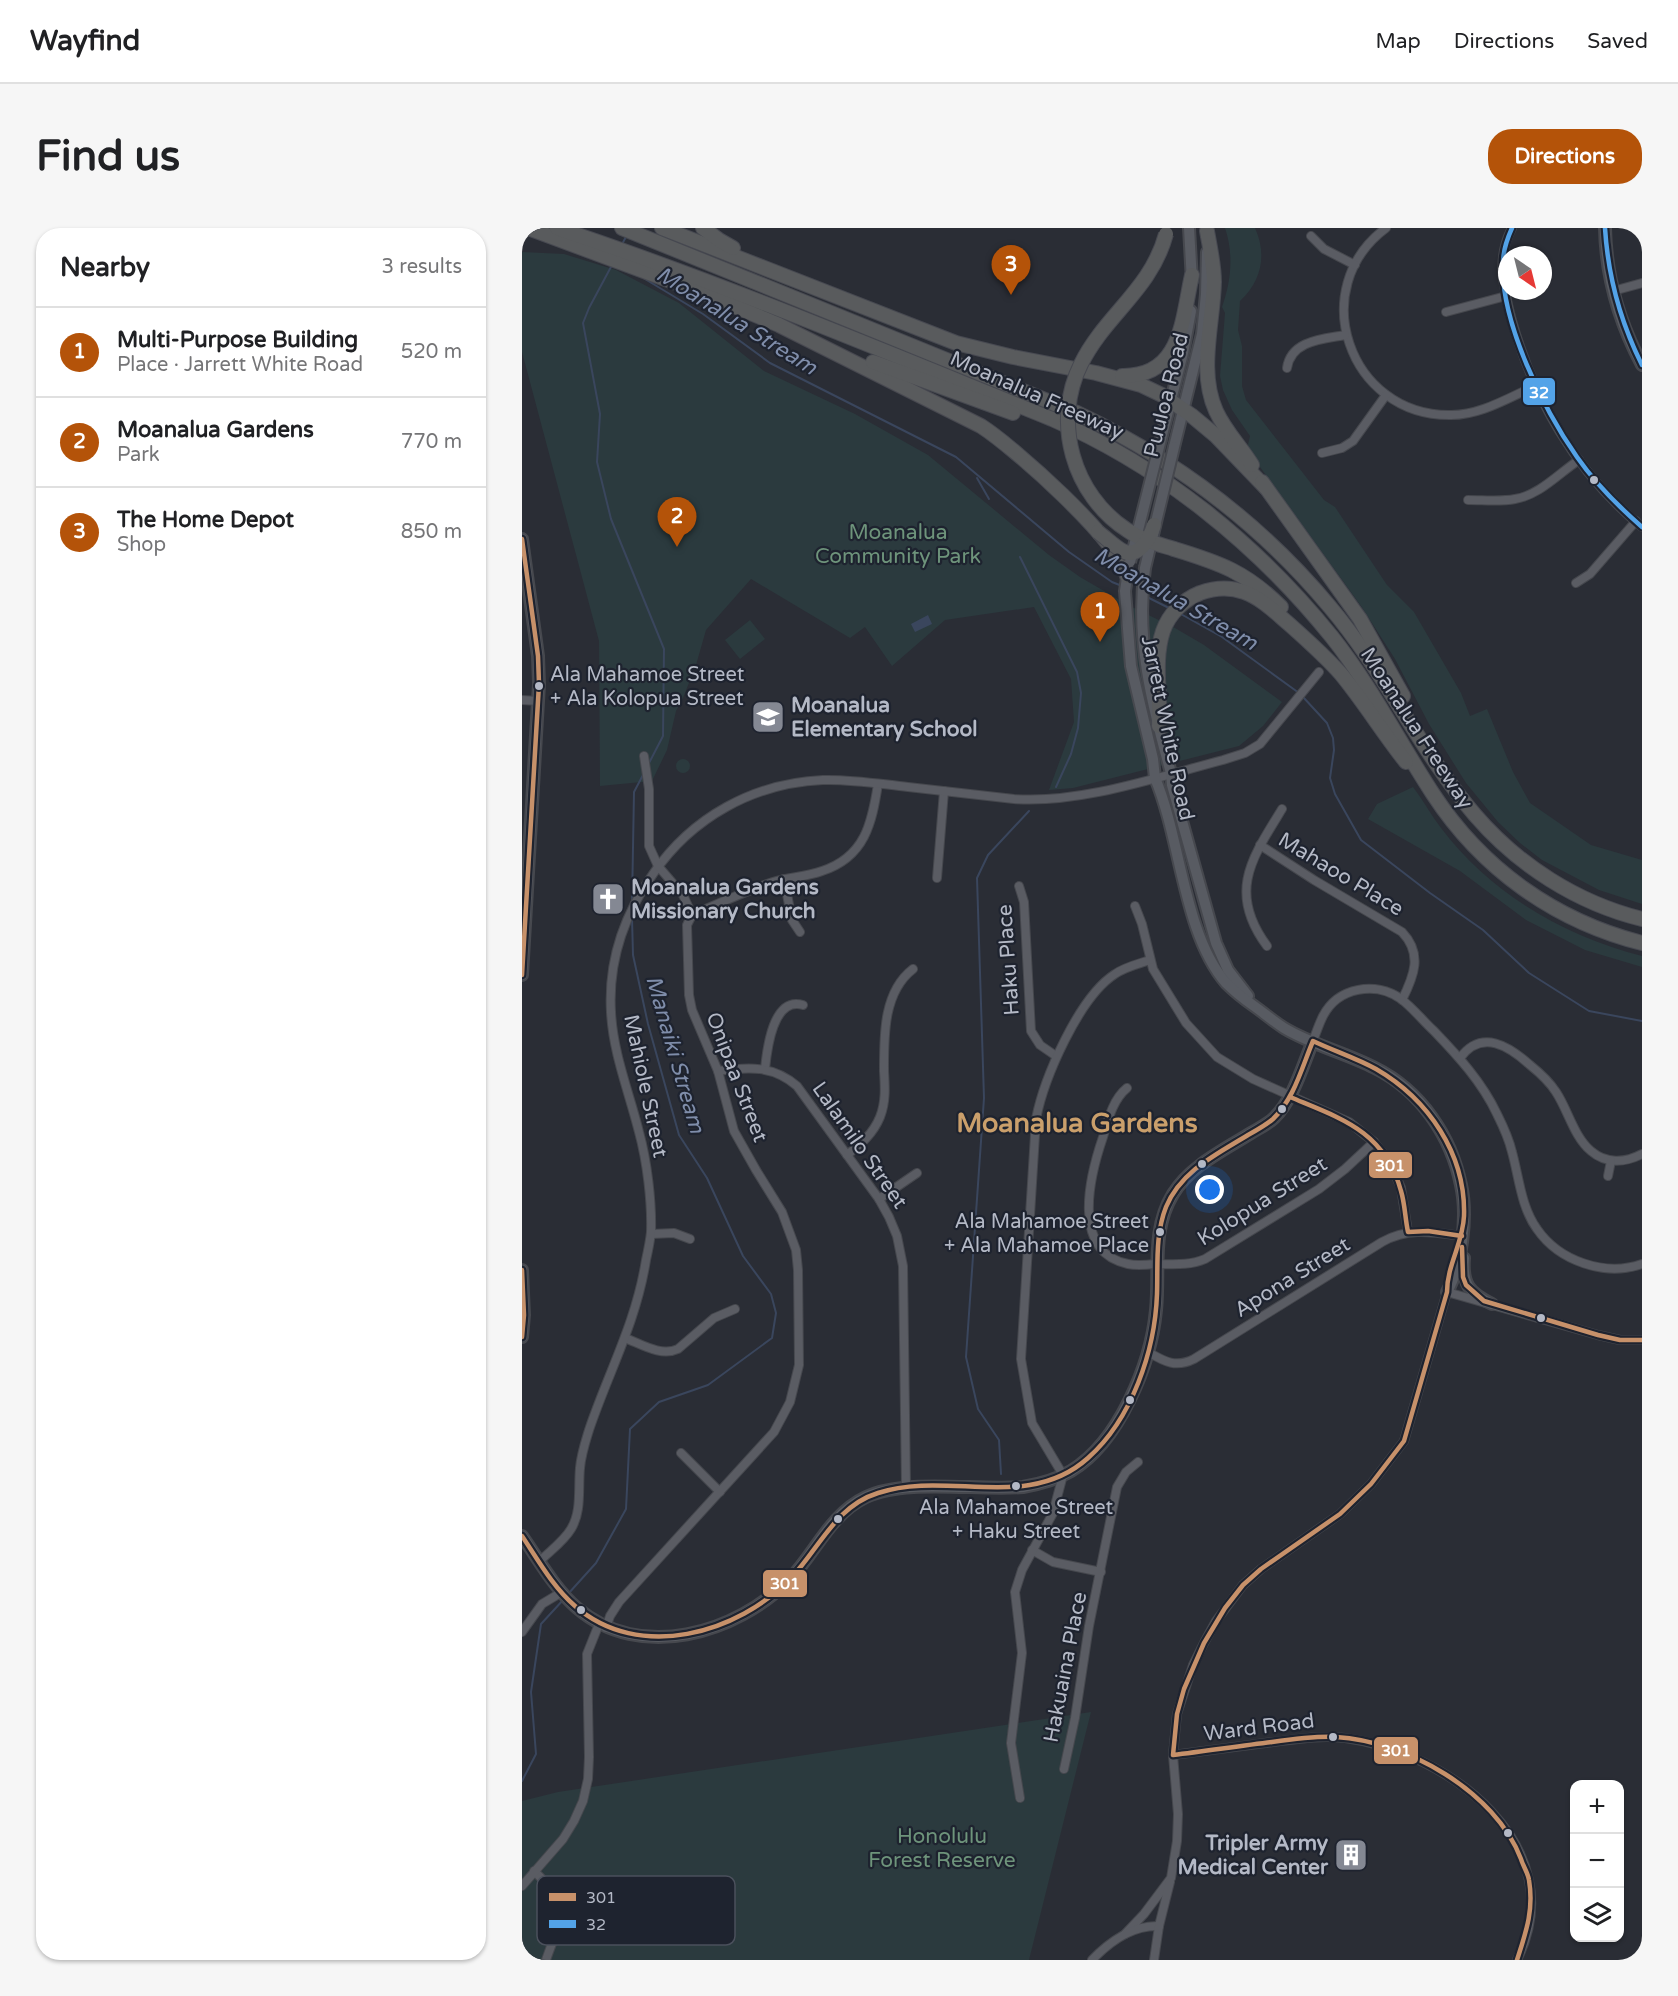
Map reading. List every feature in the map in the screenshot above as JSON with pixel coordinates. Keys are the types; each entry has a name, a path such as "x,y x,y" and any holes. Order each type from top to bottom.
{"highway":[{"path":"528,228 610,252 779,325 890,369 1033,421 1085,443 1172,488"},
{"name":"Moanalua Freeway","path":"557,228 610,252 645,258 1060,423 1114,450 1172,488 1203,509 1244,543 1282,579 1317,618 1371,693 1433,794 1455,825 1498,870 1559,912 1596,929 1642,943"},
{"path":"622,228 653,231 783,274 956,343 1141,385 1171,400 1215,435 1266,488"},
{"path":"703,228 719,240 783,274"},
{"path":"1207,229 1214,281 1208,359 1209,389 1216,411 1266,488 1360,619 1458,792"},
{"name":"Moanalua Freeway","path":"653,231 705,253 796,299 1077,413 1148,451 1207,490 1277,550 1331,607 1379,672 1458,792 1496,837 1542,874 1587,900 1642,919"},
{"path":"1166,231 1159,257 1148,276 1098,337 1080,364 1070,395 1068,431 1072,456 1081,480 1100,507 1118,524 1135,535 1221,564 1251,580 1289,615 1359,698 1455,825"},
{"path":"522,236 610,252"},
{"path":"1096,373 1122,376 1141,375 1162,364 1172,353 1176,344 1192,275"},
{"path":"779,325 975,423 1019,455 1098,532 1131,557 1147,542 1154,525"},
{"path":"1098,532 1120,559 1127,576"},
{"path":"1159,726 1159,660 1163,631 1175,611 1186,600 1216,588 1250,594 1265,603 1319,651"}],"street":[{"name":"Puuloa Road","path":"1171,400 1188,328 1192,275 1189,228"},
{"path":"1386,228 1368,244 1355,265 1344,298 1345,335 1360,367 1374,385 1408,408 1428,414 1460,415 1481,410 1535,386"},
{"path":"1505,246 1512,228"},
{"path":"1605,228 1607,264 1613,291 1623,324 1642,365"},
{"name":"Puuloa Road","path":"1144,568 1202,334 1206,294 1207,229"},
{"path":"1311,236 1324,249 1355,265"},
{"path":"1613,291 1642,283"},
{"path":"1446,312 1498,298"},
{"path":"1507,300 1521,350 1535,386 1554,423 1579,460 1606,493 1639,524 1590,574 1576,583"},
{"path":"1287,368 1294,353 1306,343 1345,335"},
{"path":"1322,453 1342,448 1353,441 1386,395"},
{"name":"Jarrett White Road","path":"1125,1934 1150,1925 1159,1926 1177,1841 1178,1823 1173,1755 1177,1714 1184,1689 1204,1642 1225,1608 1243,1586 1260,1569 1340,1514 1371,1484 1404,1441 1447,1292 1447,1279 1454,1254 1462,1238 1464,1204 1458,1169 1444,1136 1430,1114 1408,1091 1376,1068 1284,1028 1240,996 1227,983 1210,960 1203,944 1155,778 1151,750 1130,660 1125,591 1131,557 1171,400"},
{"path":"1468,500 1507,500 1524,497 1538,490 1579,460"},
{"path":"522,539 538,656 538,702 522,975"},
{"name":"Jarrett White Road","path":"1144,568 1141,604 1142,640 1147,678 1172,785 1216,943 1228,970 1257,1008"},
{"name":"Mahiole Street","path":"540,1561 566,1536 576,1520 581,1456 638,1303 651,1234 650,1204 642,1144 616,1052 611,996 621,933 632,906 658,866 693,829 718,811 745,797 774,788 806,782 838,780 1014,799 1043,800 1078,796 1245,753 1260,744 1319,672"},
{"path":"522,700 538,702"},
{"path":"644,756 648,783 649,846 658,866 679,889 692,915 764,885 822,872 838,865 852,854 870,826 878,784"},
{"path":"937,878 944,791"},
{"name":"Mahaoo Place","path":"1267,946 1251,918 1246,892 1250,865 1282,809"},
{"name":"Mahaoo Place","path":"1260,845 1402,932 1413,947 1415,966 1412,979 1402,1000"},
{"path":"784,879 792,920 800,932"},
{"name":"Haku Place","path":"1019,886 1024,902 1031,1031 1040,1045 1056,1056"},
{"path":"1135,906 1145,934 1150,960 1159,980 1186,1023 1217,1057 1253,1079 1349,1122 1374,1142 1390,1162 1401,1188 1408,1232"},
{"name":"Onipaa Street","path":"522,1886 569,1830 586,1790 589,1757 587,1654 619,1602 767,1441 780,1422 794,1390 799,1352 798,1270 794,1240 782,1212 734,1131 718,1071 690,1003 687,924 692,915"},
{"path":"1020,1798 1011,1743 1022,1653 1015,1592 1022,1570 1053,1513 1063,1475 1032,1423 1021,1359 1036,1119 1041,1096 1056,1056 1088,1002 1101,985 1115,973 1150,960"},
{"path":"847,1155 868,1137 880,1118 885,1093 884,1049 887,1019 897,986 913,969"},
{"path":"522,1536 565,1595 576,1607 603,1626 632,1635 668,1637 704,1630 740,1615 764,1600 788,1580 809,1557 832,1523 850,1506 874,1493 906,1488 1012,1488 1042,1483 1072,1470 1093,1453 1115,1425 1132,1393 1148,1352 1156,1314 1158,1236 1162,1220 1178,1187 1200,1166 1271,1120 1290,1097 1323,1015 1344,995 1357,990 1373,988 1388,992 1402,1000 1460,1058 1496,1112 1512,1150 1522,1195 1531,1219 1542,1235 1563,1253 1589,1265 1617,1269 1642,1264"},
{"path":"765,1068 776,1020 789,1006 803,1005"},
{"path":"1460,1058 1465,1051 1480,1044 1498,1044 1510,1048 1551,1085 1586,1146 1600,1157 1611,1161 1630,1159 1642,1154"},
{"name":"Lalamilo Street","path":"718,1071 750,1067 765,1068 779,1073 797,1086 879,1199 893,1226 903,1266 906,1488"},
{"name":"Kolopua Street","path":"1127,1088 1115,1102 1095,1160 1089,1192 1090,1223 1096,1242 1104,1252 1115,1259 1134,1265 1190,1264 1205,1259 1319,1189 1346,1169 1374,1142"},
{"path":"1608,1176 1611,1161"},
{"path":"879,1199 917,1173"},
{"name":"Apona Street","path":"1148,1352 1172,1364 1194,1359 1382,1242 1408,1232 1428,1231 1462,1238"},
{"path":"651,1234 674,1233 690,1239"},
{"path":"1462,1238 1466,1285 1477,1296 1492,1304"},
{"path":"522,1270 524,1315 522,1337"},
{"path":"1447,1292 1620,1340 1642,1340"},
{"path":"625,1338 663,1352 671,1352 678,1349 714,1318 735,1309"},
{"path":"681,1453 720,1492"},
{"name":"Hakuaina Place","path":"1064,1769 1075,1718 1089,1626 1118,1487 1126,1472 1138,1462"},
{"name":"Hakuaina Place","path":"1032,1550 1053,1562 1101,1572"},
{"path":"522,1632 542,1604 565,1595"},
{"name":"Ward Road","path":"1173,1755 1327,1737 1380,1746 1436,1770 1459,1784 1490,1809 1512,1837 1524,1860 1529,1883 1532,1919 1516,1960"},
{"path":"534,1872 538,1876"},
{"name":"Jarrett White Road","path":"1092,1960 1125,1934 1144,1914 1171,1878"},
{"path":"1154,1960 1159,1926"},
{"path":"546,1960 551,1945"}],"green space":[{"path":"1225,228 1255,228 1261,248 1258,276 1240,301 1238,330 1242,346 1242,386 1246,400 1324,500 1335,507 1387,585 1414,612 1461,693 1470,716 1487,709 1513,772 1530,803 1591,845 1642,860 1642,904 1599,890 1542,860 1498,822 1466,783 1429,724 1395,659 1361,606 1247,449 1250,436 1232,410 1223,390 1220,376 1225,313 1222,307 1228,288 1230,268 1230,248"},
{"name":"Moanalua Community Park","path":"522,252 564,254 616,270 679,303 764,371 855,414 928,455 1049,555 1080,577 1204,645 1282,702 1263,726 1239,746 1073,788 1049,790 1074,722 1071,679 1034,607 945,620 892,666 865,627 850,638 751,579 706,630 696,665 676,711 667,750 652,781 600,786 599,641 522,352"},
{"path":"750,620 765,639 740,659 725,640"},
{"path":"683,759 688,761 690,766 688,771 683,773 678,771 676,766 678,761"},
{"path":"1413,787 1441,828 1461,852 1506,892 1557,924 1585,937 1642,956 1642,967 1585,950 1526,920 1460,871 1368,819 1377,804"},
{"name":"Honolulu Forest Reserve","path":"1091,1712 1029,1960 522,1960 522,1801 558,1792"}],"water":[{"path":"928,615 932,624 915,632 911,624"}],"waterway":[{"name":"Moanalua Stream","path":"621,246 627,235"},
{"name":"Manaiki Stream","path":"612,265 583,323 600,414 597,462 611,519 664,649 663,736 648,765"},
{"name":"Moanalua Stream","path":"640,276 703,314 770,363 956,457 1069,552 1112,582 1122,586"},
{"path":"977,478 989,499"},
{"path":"1020,557 1077,672 1081,693 1078,728 1071,754 1056,787"},
{"name":"Moanalua Stream","path":"1147,597 1171,609"},
{"name":"Moanalua Stream","path":"1179,613 1222,637 1299,693"},
{"name":"Moanalua Stream","path":"1303,697 1327,723 1333,738 1334,750 1330,778 1335,794 1361,840 1483,930 1529,973 1589,1011 1642,1021"},
{"name":"Manaiki Stream","path":"632,903 634,792 644,773"},
{"path":"1001,1474 999,1440 978,1409 966,1357 984,1098 977,878 988,855 1029,811"},
{"name":"Manaiki Stream","path":"568,1594 596,1563 626,1509 630,1429 659,1402 708,1385 772,1338 776,1313 771,1294 743,1256 707,1178 679,1135 648,1024 633,955 632,918"},
{"name":"Manaiki Stream","path":"522,1781 536,1754 531,1692 541,1624 564,1599"}],"transit line":[{"name":"32","path":"1512,228 1504,254 1504,286 1516,337 1526,364 1551,415 1577,457 1607,494 1642,527"},
{"name":"32","path":"1605,228 1616,298 1627,332 1642,365"},
{"name":"301","path":"522,539 538,656 539,684 522,975"},
{"name":"301","path":"522,1536 560,1590 575,1606 600,1623 628,1633 658,1636 687,1634 716,1626 770,1597 792,1577 840,1517 863,1499 904,1487 931,1485 1013,1487 1040,1483 1065,1474 1088,1458 1104,1442 1129,1404 1138,1383 1152,1338 1160,1228 1166,1207 1173,1194 1190,1173 1273,1119 1287,1102 1313,1041 1353,1058 1395,1081 1412,1096 1427,1112 1451,1150 1463,1193 1464,1216 1447,1292 1404,1441 1371,1484 1340,1514 1261,1569 1243,1585 1225,1608 1204,1643 1184,1689 1177,1714 1173,1755 1296,1739 1336,1737 1391,1748 1418,1759 1445,1774 1491,1812 1508,1834 1528,1875 1530,1911 1517,1960"},
{"name":"301","path":"1290,1097 1343,1120 1372,1140 1394,1171 1401,1191 1408,1232 1428,1231 1462,1236"},
{"name":"301","path":"1462,1247 1463,1277 1466,1285 1484,1301 1598,1335 1620,1340 1642,1340"},
{"name":"301","path":"522,1270 524,1315 522,1337"}],"place":[{"name":"The Home Depot","path":"1011,295"},
{"name":"Moanalua Gardens","path":"677,547"},
{"name":"Multi-Purpose Building","path":"1100,642"},
{"name":"Ala Mahamoe Street + Ala Kolopua Street","path":"539,686"},
{"name":"Moanalua Elementary School","path":"768,717"},
{"name":"Moanalua Gardens Missionary Church","path":"608,899"},
{"name":"Ala Mahamoe Street + Ala Mahamoe Place","path":"1160,1232"},
{"name":"Ala Mahamoe Street + Haku Street","path":"1016,1486"},
{"name":"Tripler Army Medical Center","path":"1351,1855"}],"district":[{"name":"Moanalua Gardens","path":"1077,1123"}]}
